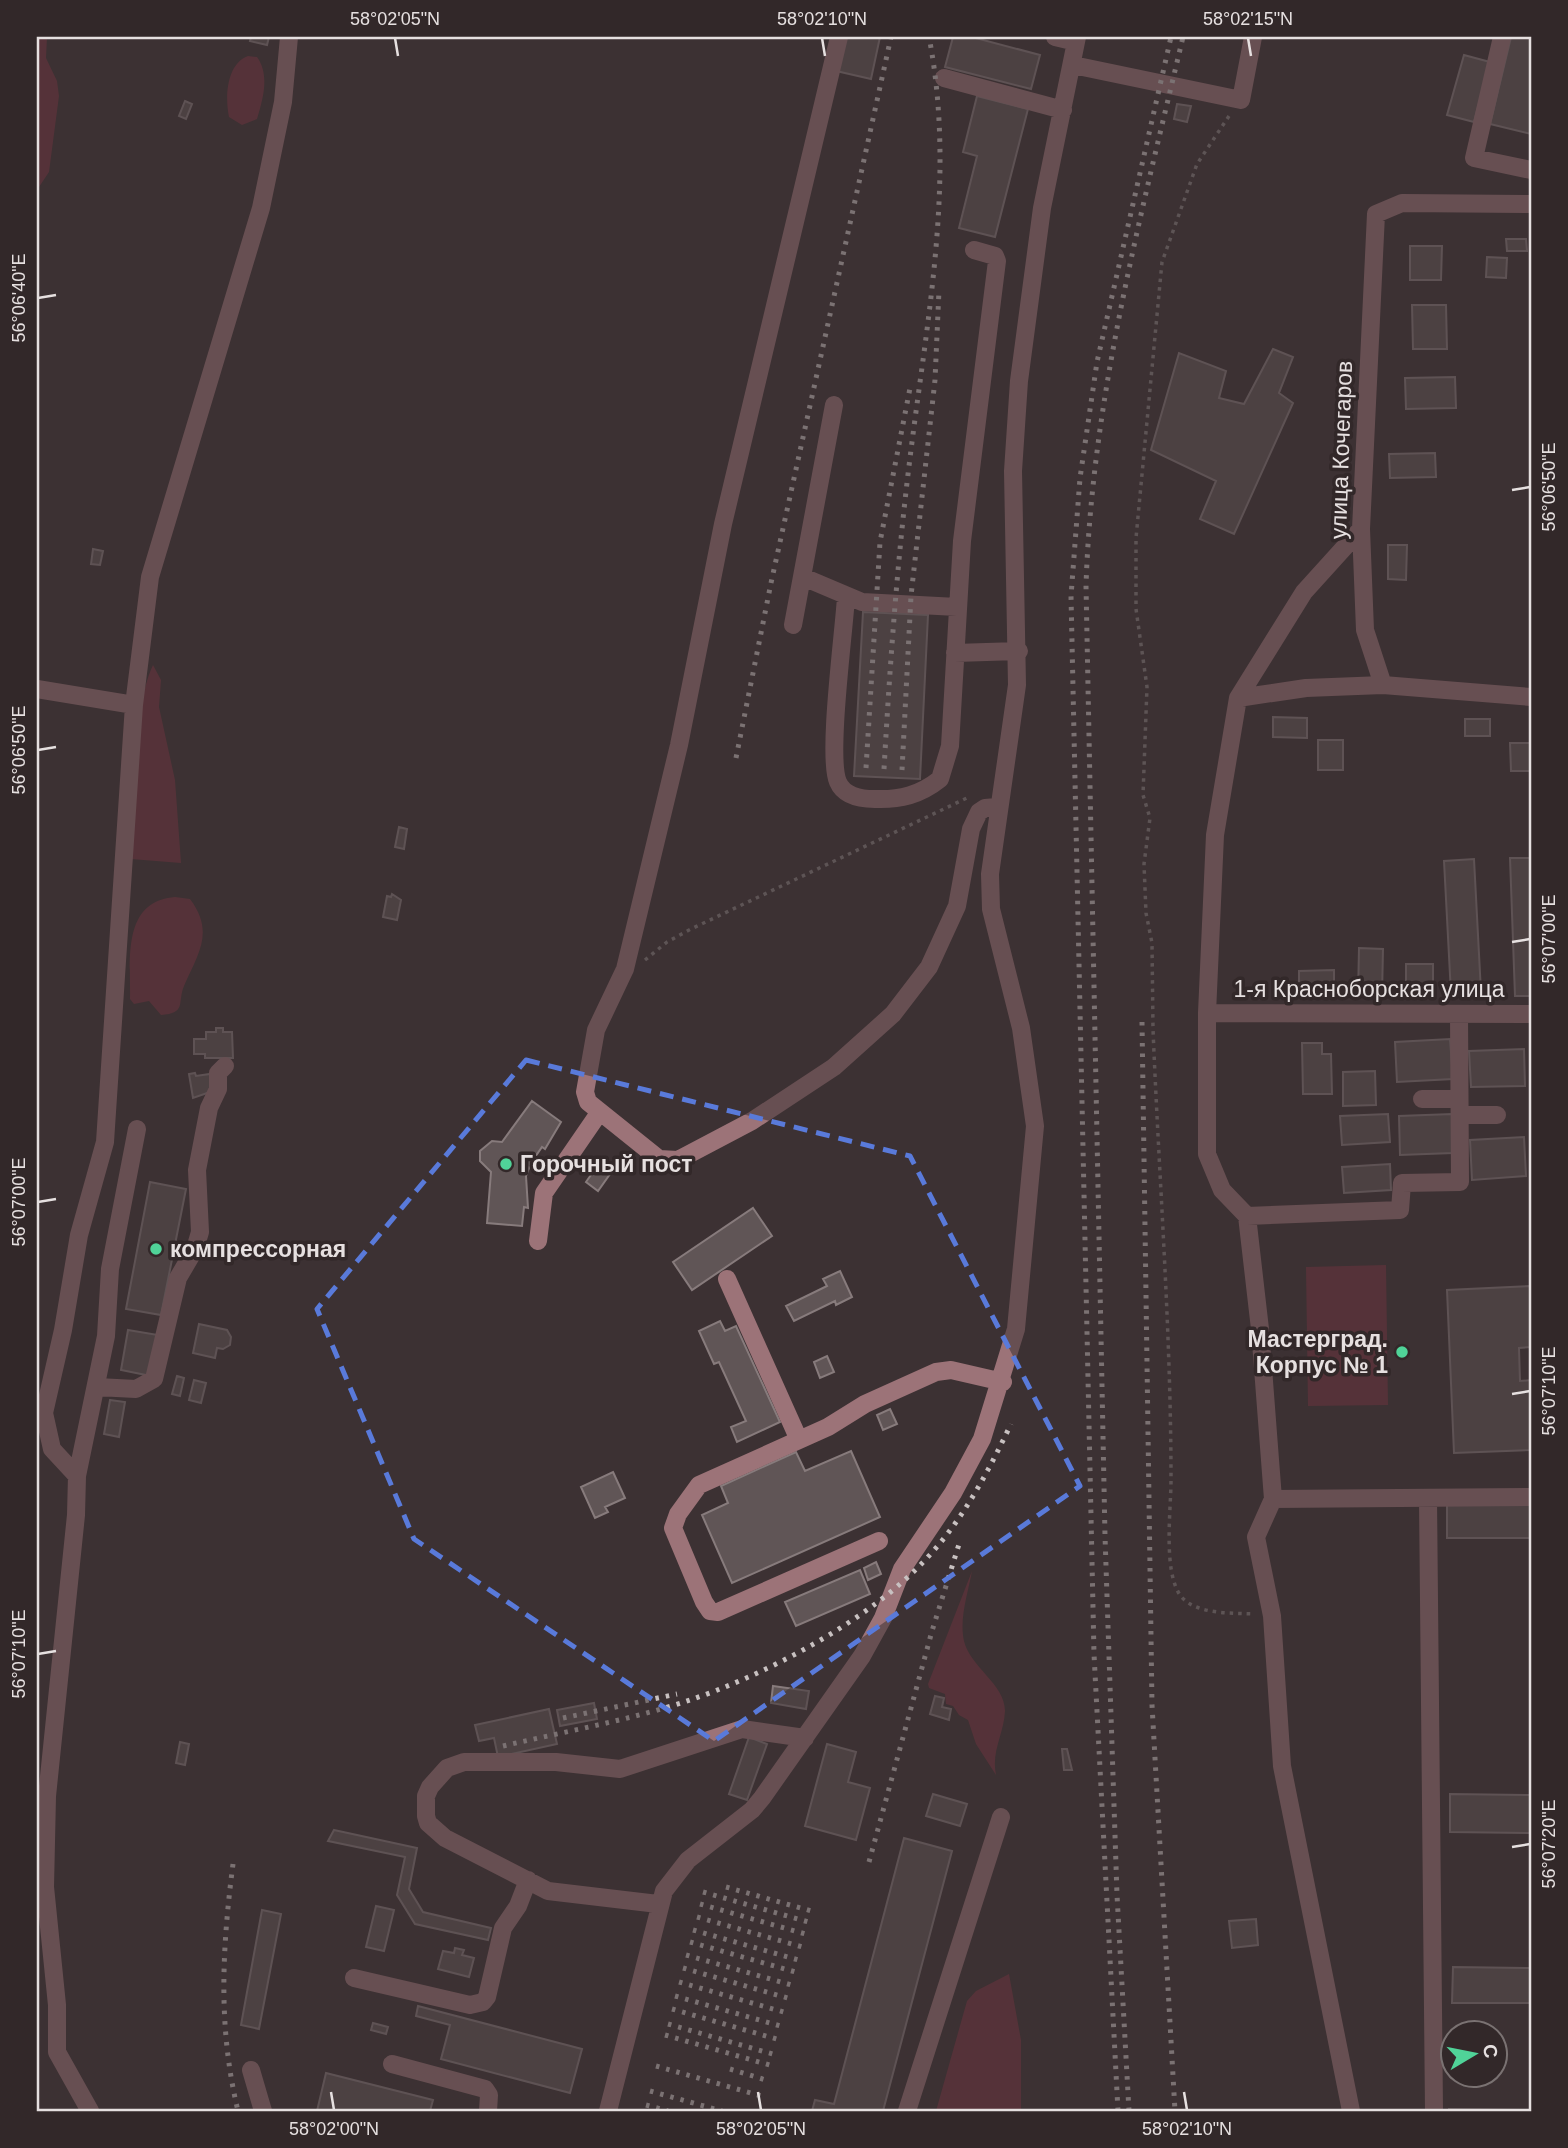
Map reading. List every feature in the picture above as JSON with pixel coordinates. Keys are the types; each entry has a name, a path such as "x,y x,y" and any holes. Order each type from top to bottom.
{"street":[{"path":"77,1476 52,1449 44,1413 63,1330 79,1235 105,1142 134,705 150,578 261,208 284,102 289,37"},
{"path":"839,37 723,524 679,745 619,986 596,1030 585,1092 588,1102 659,1160 678,1160 752,1121 834,1066 893,1014 929,967 957,906 975,819 985,808 997,807"},
{"path":"608,2111 658,1904 670,1880 688,1860 762,1798 874,1637 902,1569 953,1493 982,1439 1003,1382 1016,1329 1035,1126 1021,1028 991,909 990,874 997,807 1014,724 1019,651 1015,430 1036,245 1077,40 1055,37"},
{"path":"1073,65 1241,100 1253,37"},
{"path":"1502,37 1474,158 1531,170"},
{"path":"944,78 1063,110"},
{"name":"улица Кочегаров","path":"1383,685 1365,629 1361,529 1376,214 1402,203 1531,204"},
{"path":"846,597 834,753 838,782 852,795 896,800 916,794 940,779 950,746 962,541 997,261 995,256 974,250"},
{"path":"793,625 834,405"},
{"path":"1351,2111 1282,1766 1272,1616 1256,1537 1273,1499 1270,1430 1247,1216 1222,1190 1207,1154 1206,1013 1215,835 1238,698 1304,592 1361,529"},
{"path":"803,577 846,597 874,604 957,607"},
{"path":"956,653 1019,651"},
{"path":"1238,698 1306,688 1383,685 1531,697"},
{"path":"37,689 134,705"},
{"name":"1-я Красноборская улица","path":"1206,1013 1531,1014"},
{"path":"1247,1216 1400,1210 1402,1183 1460,1182 1459,1014"},
{"path":"97,1387 136,1389 155,1379 178,1278 195,1250 200,1232 197,1170 209,1108 218,1089 218,1073 225,1066"},
{"path":"1422,1099 1497,1115"},
{"path":"538,1241 544,1194 599,1113"},
{"path":"90,2111 57,2052 58,2012 45,1886 47,1796 76,1515 80,1447 97,1387 106,1336 110,1269 137,1129"},
{"path":"727,1279 799,1440"},
{"path":"879,1541 727,1610 710,1611 675,1538 673,1528 678,1514 699,1485 799,1440 865,1404 936,1372 951,1370 1003,1382"},
{"path":"1273,1499 1531,1497"},
{"path":"1428,1498 1434,2111"},
{"path":"658,1904 548,1891 445,1838 428,1823 426,1796 437,1777 447,1768 464,1762 544,1761 620,1769 742,1730 805,1738"},
{"path":"908,2111 1001,1817"},
{"path":"354,1978 470,2005 483,2002 487,1997 503,1928 518,1906 528,1880"},
{"path":"393,2064 485,2090 489,2095 488,2111"},
{"path":"251,2070 263,2111"}],"path":[{"path":"1241,100 1197,164 1162,262 1136,538 1136,609 1147,687 1143,795 1150,826 1144,875 1155,996 1153,1029 1170,1405 1172,1570 1180,1596 1189,1603 1216,1611 1272,1616"},
{"path":"619,986 667,942 1003,781"}],"highlighted area":[{"path":"526,1060 910,1156 1080,1486 714,1741 414,1539 317,1309"}],"shaded area":[{"path":"37,37 47,37 46,58 57,81 59,96 49,172 37,190"},
{"path":"248,56 257,57 261,64 264,87 257,119 242,125 229,117 227,91 235,66"},
{"path":"153,665 161,680 159,707 175,780 181,863 131,859 138,732 146,684"},
{"path":"175,897 190,899 202,922 202,943 184,986 180,1006 175,1012 161,1015 149,1001 134,1004 130,999 130,952 137,921 145,909 158,901"},
{"path":"1386,1265 1388,1405 1308,1406 1306,1267"},
{"path":"972,1571 963,1615 964,1641 973,1659 999,1692 1005,1711 996,1750 996,1775 976,1744 968,1720 959,1715 953,1706 946,1704 945,1694 929,1688 928,1684"},
{"path":"1009,1974 1021,2040 1021,2111 936,2111 967,2001 976,1991"}],"building":[{"path":"251,37 269,37 267,45 250,41"},
{"path":"844,37 880,37 871,79 836,71"},
{"path":"953,37 972,37 1040,55 1031,89 945,67"},
{"path":"1511,37 1531,37 1531,134 1490,124"},
{"path":"1464,55 1490,62 1474,122 1447,115"},
{"path":"977,96 1028,109 995,237 959,228 977,156 963,152"},
{"path":"185,101 192,104 186,119 179,116"},
{"path":"1177,104 1191,106 1187,122 1174,119"},
{"path":"1506,239 1526,239 1527,251 1507,251"},
{"path":"1410,246 1442,246 1441,280 1410,280"},
{"path":"1487,257 1507,258 1506,278 1486,277"},
{"path":"1412,305 1446,305 1447,349 1413,349"},
{"path":"1273,349 1293,357 1279,393 1293,403 1234,534 1200,519 1216,481 1151,450 1179,353 1226,371 1219,398 1244,404"},
{"path":"1455,377 1456,408 1406,409 1405,378"},
{"path":"1435,453 1436,477 1390,478 1389,454"},
{"path":"1388,545 1407,545 1406,580 1388,579"},
{"path":"93,549 103,551 100,565 91,564"},
{"path":"863,612 928,615 920,779 854,776"},
{"path":"1273,717 1307,718 1307,738 1273,737"},
{"path":"1465,719 1490,719 1490,736 1465,736"},
{"path":"1318,740 1343,740 1343,770 1318,770"},
{"path":"1510,743 1531,743 1531,771 1511,771"},
{"path":"399,827 407,829 404,849 395,847"},
{"path":"1510,858 1531,858 1531,996 1515,996"},
{"path":"1474,859 1481,992 1451,994 1444,861"},
{"path":"392,894 401,900 397,920 383,917 387,896 391,897"},
{"path":"1359,948 1383,949 1382,996 1358,996"},
{"path":"1406,964 1433,964 1433,989 1406,989"},
{"path":"1334,970 1334,997 1299,998 1299,971"},
{"path":"216,1028 223,1028 223,1032 232,1032 233,1058 205,1058 205,1054 194,1054 194,1039 206,1039 206,1032 216,1032"},
{"path":"1450,1039 1453,1079 1397,1082 1395,1042"},
{"path":"1302,1043 1322,1043 1322,1054 1331,1054 1332,1094 1303,1094"},
{"path":"1524,1049 1525,1086 1471,1087 1469,1051"},
{"path":"1375,1071 1376,1105 1343,1106 1343,1072"},
{"path":"195,1073 196,1076 210,1074 213,1091 193,1098 189,1074"},
{"name":"Горочный пост","path":"532,1101 561,1122 545,1149 542,1147 531,1163 526,1176 528,1208 524,1207 522,1226 487,1223 491,1172 480,1161 480,1151 492,1141 502,1142"},
{"path":"1388,1114 1390,1142 1342,1145 1340,1116"},
{"path":"1452,1114 1453,1153 1400,1155 1399,1116"},
{"path":"1524,1137 1526,1176 1472,1180 1470,1140"},
{"path":"603,1158 615,1167 598,1191 586,1182"},
{"path":"1390,1164 1391,1190 1344,1193 1342,1167"},
{"name":"компрессорная","path":"150,1182 186,1189 161,1315 126,1309"},
{"path":"753,1208 772,1236 692,1290 673,1262"},
{"path":"840,1271 852,1297 836,1305 835,1301 794,1321 786,1306 827,1286 823,1279"},
{"path":"1530,1286 1531,1347 1519,1348 1520,1381 1531,1380 1531,1450 1454,1453 1447,1290"},
{"path":"720,1321 725,1331 736,1326 780,1422 737,1442 731,1427 746,1421 719,1362 714,1364 699,1331"},
{"path":"199,1324 227,1330 231,1337 230,1345 223,1349 217,1348 215,1358 193,1353"},
{"path":"128,1330 158,1335 151,1376 121,1370"},
{"path":"827,1356 834,1372 820,1378 814,1362"},
{"path":"177,1376 184,1378 180,1396 172,1394"},
{"path":"194,1380 206,1383 201,1403 189,1400"},
{"path":"110,1400 125,1402 119,1437 104,1434"},
{"path":"890,1409 897,1424 883,1430 877,1415"},
{"path":"851,1451 880,1517 732,1583 702,1515 728,1503 721,1486 796,1452 805,1471"},
{"path":"613,1472 625,1498 605,1507 608,1512 595,1518 581,1487"},
{"path":"1447,1502 1531,1503 1531,1538 1447,1538"},
{"path":"876,1562 881,1574 868,1580 864,1568"},
{"path":"860,1570 870,1594 796,1626 785,1602"},
{"path":"773,1686 809,1691 806,1709 771,1703"},
{"path":"935,1696 944,1698 942,1707 951,1709 949,1720 930,1714"},
{"path":"594,1703 597,1719 560,1726 557,1710"},
{"path":"549,1709 557,1744 498,1757 494,1738 479,1741 475,1725"},
{"path":"749,1737 767,1744 747,1800 729,1794"},
{"path":"180,1742 189,1744 185,1765 176,1763"},
{"path":"827,1744 856,1752 848,1782 870,1788 856,1840 805,1826"},
{"path":"1062,1749 1067,1749 1072,1770 1064,1770"},
{"path":"933,1794 967,1804 960,1826 926,1816"},
{"path":"1450,1794 1531,1795 1531,1833 1450,1832"},
{"path":"334,1830 417,1848 409,1889 423,1912 491,1928 488,1940 415,1924 397,1895 405,1857 328,1841"},
{"path":"904,1838 952,1851 883,2111 812,2111 815,2100 834,2104"},
{"path":"376,1906 394,1910 384,1951 366,1947"},
{"path":"262,1910 281,1914 259,2029 241,2025"},
{"path":"1256,1919 1258,1945 1232,1948 1229,1921"},
{"path":"455,1948 464,1950 462,1955 474,1958 469,1977 438,1969 443,1951 454,1953"},
{"path":"1453,1967 1531,1968 1531,2003 1452,2003"},
{"path":"418,2006 582,2049 570,2093 441,2059 450,2025 416,2016"},
{"path":"373,2023 388,2027 386,2034 371,2030"},
{"path":"326,2073 433,2100 430,2111 317,2111"},
{"path":"1531,2110 1531,2111 1449,2111"}],"railway":[{"path":"736,758 771,583 891,37"},
{"path":"884,769 901,536 936,248 940,142 937,89 929,37"},
{"path":"1118,2111 1094,1654 1071,596 1080,478 1097,362 1171,37"},
{"path":"1129,2111 1117,1895 1105,1536 1086,586 1090,516 1108,378 1135,241 1183,37"},
{"path":"902,770 911,596 935,380 939,290"},
{"path":"866,768 880,542 911,383"},
{"path":"1142,1022 1152,1705 1175,2111"},
{"path":"503,1746 617,1721 684,1702 781,1662 845,1625 903,1582 939,1544 974,1495 1011,1424"},
{"path":"869,1862 932,1631 960,1541"},
{"path":"563,1718 677,1694"},
{"path":"233,1864 226,1927 224,1988 227,2049 238,2111"},
{"path":"726,1887 815,1912"},
{"path":"703,1892 812,1923"},
{"path":"700,1904 809,1935"},
{"path":"697,1917 806,1948"},
{"path":"693,1930 802,1961"},
{"path":"690,1942 799,1973"},
{"path":"686,1955 795,1986"},
{"path":"683,1968 791,1999"},
{"path":"679,1982 787,2013"},
{"path":"675,1996 784,2027"},
{"path":"672,2009 780,2040"},
{"path":"668,2024 776,2055"},
{"path":"665,2035 773,2066"},
{"path":"656,2066 765,2097"},
{"path":"730,2069 769,2081"},
{"path":"650,2091 722,2111"},
{"path":"646,2105 668,2111"}],"place":[{"name":"Горочный пост","path":"506,1164"},
{"name":"компрессорная","path":"156,1249"},
{"name":"Мастерград. Корпус № 1","path":"1402,1352"}]}
